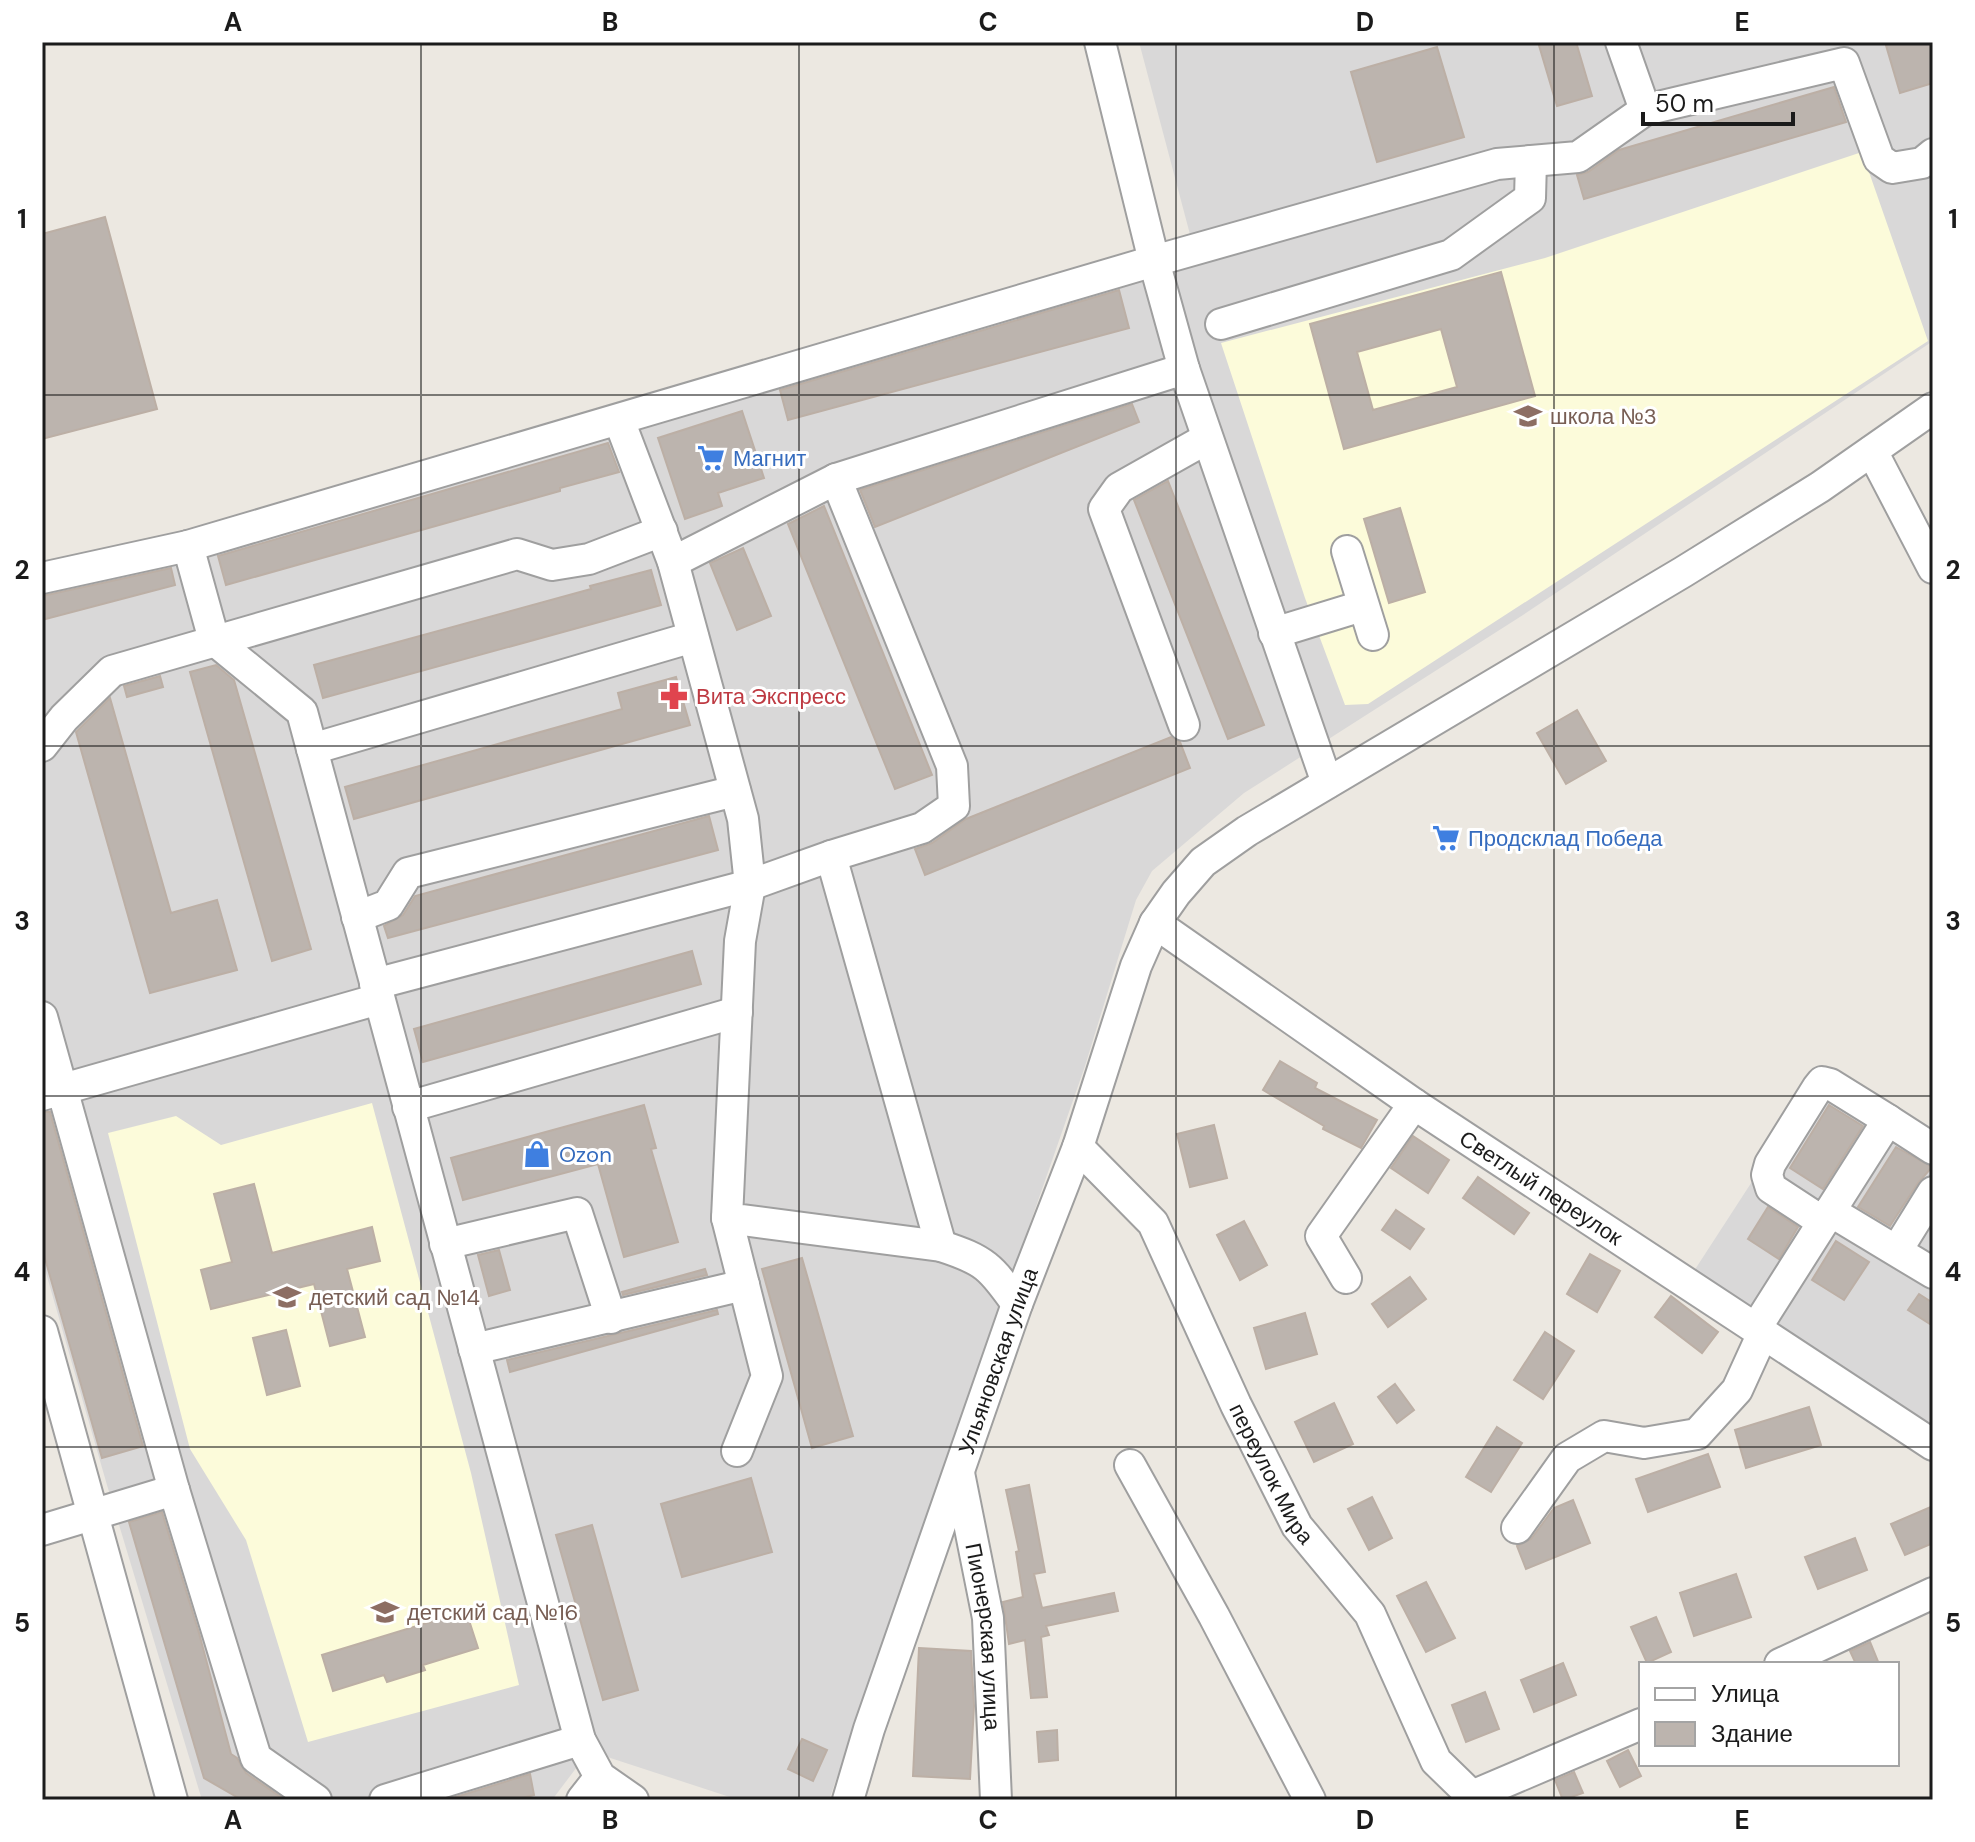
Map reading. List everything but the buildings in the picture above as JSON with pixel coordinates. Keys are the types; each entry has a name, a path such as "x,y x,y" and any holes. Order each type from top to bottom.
{"street":[{"path":"1100,42 1184,369 1327,783"},
{"path":"1621,42 1645,110"},
{"path":"42,578 188,546 1154,261 1497,164 1578,157 1645,110 1841,52 1879,159 1892,168 1922,163 1933,154"},
{"path":"1221,324 1451,255 1530,198 1531,161"},
{"path":"673,562 836,479 1184,369"},
{"name":"Ульяновская улица","path":"848,1800 869,1729 1017,1304 1078,1147 1136,966 1155,923 1176,893 1203,862 1247,831 1683,572 1820,487 1933,408"},
{"path":"619,420 673,562 743,819 750,885 740,941 727,1218 767,1376 737,1451"},
{"path":"1184,725 1104,509 1119,488 1206,439"},
{"path":"1872,451 1933,568"},
{"path":"53,1092 377,992 750,885 922,828 954,806 952,766 836,479"},
{"path":"42,746 64,718 112,671 517,554 552,565 589,559 662,531"},
{"path":"188,546 214,640 302,712 591,1789 633,1800"},
{"path":"1347,551 1373,635"},
{"path":"1274,633 1362,606"},
{"path":"312,749 693,637"},
{"path":"357,917 388,905 408,873 735,791"},
{"path":"831,856 941,1246"},
{"name":"Светлый переулок","path":"1155,923 1414,1104 1933,1445"},
{"path":"408,1107 737,1012"},
{"path":"42,1017 53,1092 256,1758 316,1800"},
{"path":"1933,1149 1822,1082 1770,1164 1767,1175 1771,1188 1933,1273"},
{"path":"1346,1278 1321,1236 1414,1104"},
{"path":"1517,1528 1567,1458 1604,1436 1644,1443 1697,1434 1737,1390 1760,1331 1888,1120"},
{"name":"переулок Мира","path":"1078,1147 1153,1223 1236,1405 1297,1526 1370,1614 1436,1761 1472,1796 1639,1725"},
{"path":"1902,1242 1933,1192"},
{"path":"445,1244 577,1213 611,1318"},
{"path":"727,1218 941,1246 974,1256 996,1275 1017,1304"},
{"path":"474,1349 744,1285"},
{"path":"42,1331 172,1800"},
{"path":"1130,1465 1214,1616 1310,1800"},
{"name":"Пионерская улица","path":"959,1473 988,1618 996,1800"},
{"path":"42,1530 174,1490"},
{"path":"1784,1662 1933,1593"},
{"path":"385,1800 580,1740"}],"shaded area":[{"path":"1139,42 1933,42 1933,341 1523,615 1244,793 1152,871 1136,900 1085,1066 829,1800 739,1800 589,1751 552,1800 202,1800 42,1259 42,577 1192,242"},
{"name":"школа №3","path":"1862,152 1928,341 1368,704 1345,705 1305,598 1221,343 1545,258"},
{"path":"1825,1069 1933,1139 1933,1426 1694,1271"},
{"name":"детский сад №14","path":"372,1103 471,1473 519,1685 308,1742 246,1540 190,1449 108,1133 176,1116 221,1145"}],"place":[{"name":"школа №3","path":"1528,416"},
{"name":"Магнит","path":"711,458"},
{"name":"Вита Экспресс","path":"674,696"},
{"name":"Продсклад Победа","path":"1446,838"},
{"name":"Ozon","path":"537,1154"},
{"name":"детский сад №14","path":"287,1297"},
{"name":"детский сад №16","path":"385,1612"}]}
